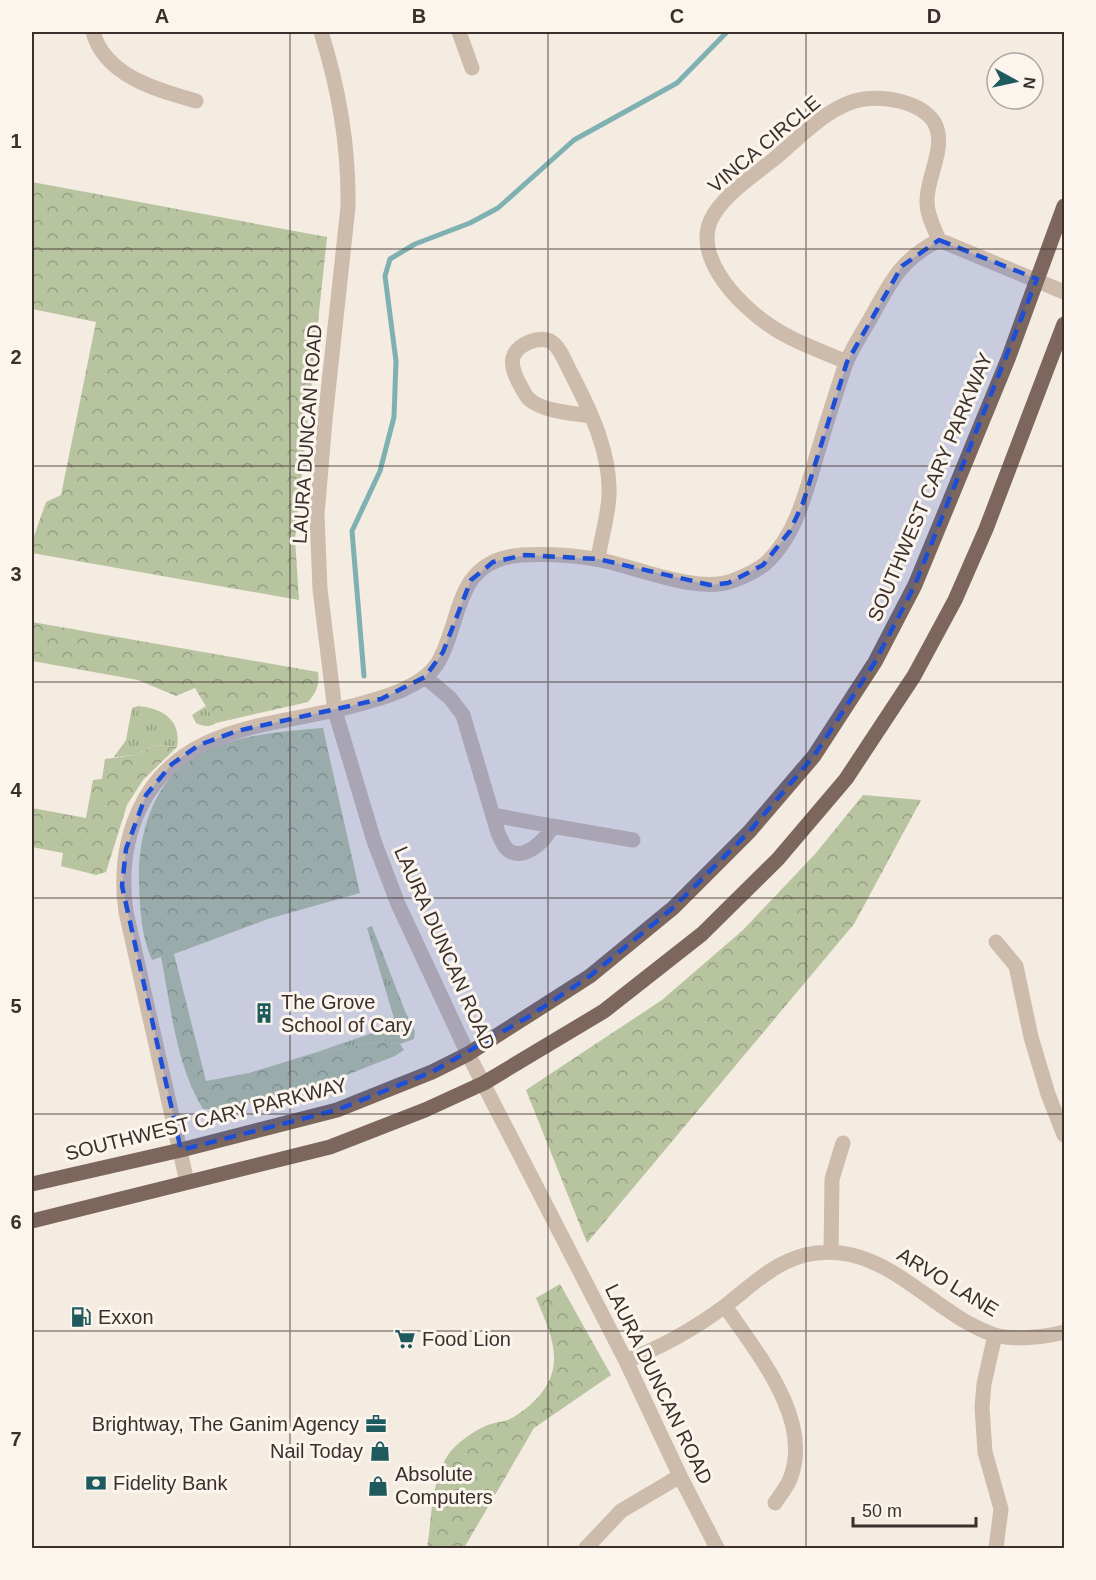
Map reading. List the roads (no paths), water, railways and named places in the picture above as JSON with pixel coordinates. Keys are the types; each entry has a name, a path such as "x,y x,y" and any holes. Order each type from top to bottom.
{"main road":[{"name":"SOUTHWEST CARY PARKWAY","path":"32,1184 181,1150 337,1110 432,1072 468,1054 590,976 673,909 749,832 814,756 875,662 915,585 1008,359 1065,206"},
{"path":"32,1221 330,1148 425,1110 484,1083 604,1011 702,934 778,860 846,779 914,676 955,600 986,529 1065,324"}],"street":[{"path":"93,32 108,61 133,78 160,91 196,101"},
{"name":"LAURA DUNCAN ROAD","path":"321,32 331,62 339,103 346,144 348,175 346,219 317,515 320,589 335,711 374,841 397,901 468,1054 626,1361 717,1548"},
{"path":"459,32 472,68"},
{"name":"VINCA CIRCLE","path":"847,362 771,327 757,317 726,285 714,266 707,244 708,228 715,213 737,189 823,118 844,105 863,99 881,99 912,105 924,112 934,123 938,139 937,153 929,179 927,202 930,219 939,240"},
{"path":"187,1182 122,886 126,849 136,815 146,795 172,764 199,745 237,731 335,711 402,692 425,677 435,666 443,652 464,592 471,580 481,569 501,559 525,555 598,559 692,584 711,585 728,583 763,565 776,552 790,531 803,503 847,362 886,290 902,266 919,251 939,240 1065,292"},
{"path":"591,416 553,409 529,400 512,366 513,356 521,346 542,339 551,342 559,351 591,416 603,447 609,476 607,512 598,559"},
{"path":"425,677 450,698 462,715 498,833 506,848 513,853 527,852 548,837 552,826"},
{"path":"494,815 633,840"},
{"path":"996,942 1016,966 1031,1037 1048,1094 1065,1135"},
{"path":"831,1252 832,1179 843,1143"},
{"name":"ARVO LANE","path":"626,1361 683,1335 725,1306 762,1276 784,1263 805,1255 831,1252 856,1257 895,1273 971,1324 994,1335 1034,1337 1065,1332"},
{"path":"725,1306 771,1373 788,1411 794,1433 796,1453 790,1479 775,1503"},
{"path":"994,1335 984,1384 982,1407 985,1452 1000,1509 996,1548"},
{"path":"586,1548 621,1511 680,1476"}],"waterway":[{"path":"364,676 352,531 380,471 394,417 396,361 385,276 390,259 415,244 470,223 498,208 574,140 677,83 727,32"}],"place":[{"name":"The Grove School of Cary","path":"264,1013"},
{"name":"Exxon","path":"81,1317"},
{"name":"Food Lion","path":"405,1339"},
{"name":"Brightway, The Ganim Agency","path":"376,1424"},
{"name":"Nail Today","path":"380,1451"},
{"name":"Fidelity Bank","path":"96,1483"},
{"name":"Absolute Computers","path":"378,1486"}]}
